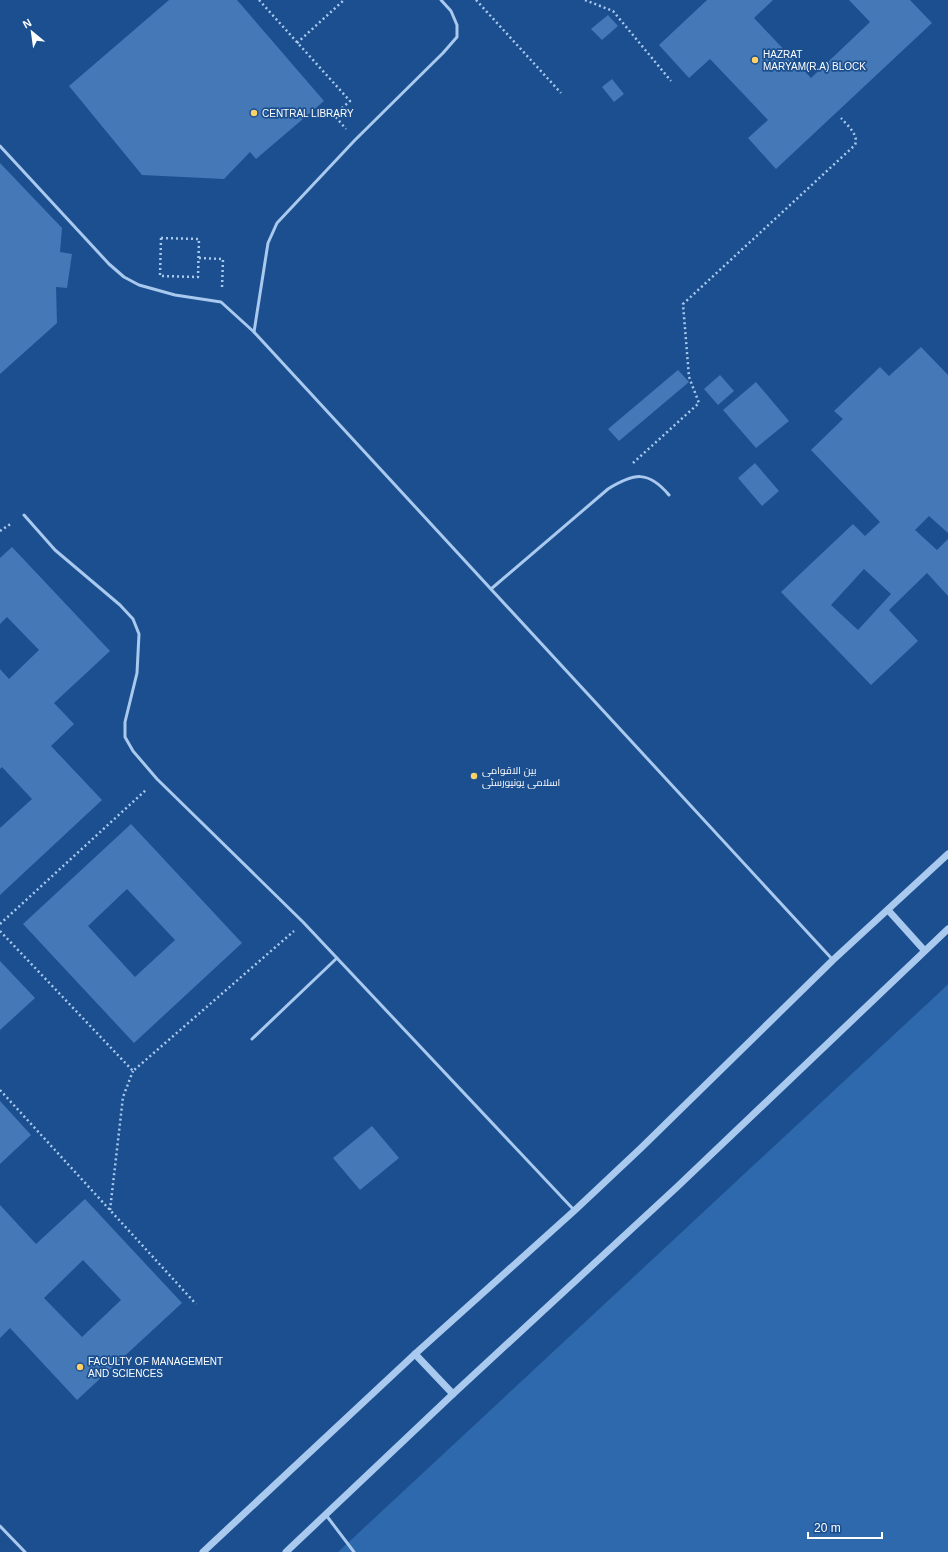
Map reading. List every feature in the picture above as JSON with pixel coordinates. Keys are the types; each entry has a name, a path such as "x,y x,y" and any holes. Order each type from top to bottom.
{"street":[{"path":"203,1552 415,1354 574,1211 647,1142 833,960 948,854"},
{"path":"888,910 924,950"},
{"path":"286,1552 453,1394 677,1187 948,928"},
{"path":"415,1354 453,1394"}],"lane":[{"path":"254,332 268,244 277,223 355,140 443,53 457,37 457,25 451,11 441,0"},
{"path":"0,146 109,264 124,277 139,285 175,295 221,302 254,332 833,960"},
{"path":"491,589 608,489 622,480 636,476 651,479 661,485 669,495"},
{"path":"24,516 55,550 120,605 133,619 139,634 137,673 125,722 125,737 132,751 157,779 303,922 574,1211"},
{"path":"252,1039 337,958"},
{"path":"326,1515 354,1552"},
{"path":"0,1526 25,1552"}],"path":[{"path":"260,0 350,101 334,115 355,140"},
{"path":"297,43 344,0"},
{"path":"476,0 560,93"},
{"path":"585,0 613,11 671,81"},
{"path":"622,480 627,468 699,403 689,377 683,304 855,145 857,141 856,135 841,118"},
{"path":"162,238 199,239 199,258 198,277 160,276 162,238"},
{"path":"199,258 223,259 221,302"},
{"path":"0,924 157,779"},
{"path":"110,1210 124,1097 133,1070 303,922"},
{"path":"0,931 133,1070"},
{"path":"0,1090 196,1304"}],"shaded area":[{"path":"948,984 948,1552 338,1552 942,990"}],"building":[{"path":"169,0 237,0 324,101 256,159 250,152 224,179 142,175 69,86"},
{"path":"707,0 773,0 754,18 811,78 870,22 849,0 910,0 932,23 776,169 748,138 768,120 710,59 689,78 659,45"},
{"path":"608,15 618,26 602,40 591,29"},
{"path":"612,79 624,94 614,102 602,87"},
{"path":"0,163 62,228 60,252 72,254 67,288 56,287 57,323 0,374"},
{"path":"921,347 948,375 948,533 929,516 915,530 937,550 948,539 948,596 927,573 889,610 918,641 871,685 781,592 853,524 865,536 880,522 811,450 843,419 834,411 880,367 889,376","holes":["864,569 891,594 858,630 831,605"]},
{"path":"678,370 689,382 619,441 608,429"},
{"path":"720,375 734,391 718,405 704,389"},
{"path":"756,382 789,421 756,448 723,410"},
{"path":"755,463 779,491 762,506 738,478"},
{"path":"12,547 110,651 54,703 74,724 51,746 102,800 0,895 0,828 32,799 2,767 0,769 0,669 9,679 39,650 7,617 0,624 0,558"},
{"path":"131,824 242,943 134,1043 23,924","holes":["127,889 175,940 135,977 88,926"]},
{"path":"0,961 35,998 0,1030"},
{"path":"0,1101 31,1135 0,1164"},
{"path":"372,1126 399,1158 360,1190 333,1158"},
{"path":"85,1199 182,1303 77,1400 10,1328 0,1338 0,1205 36,1244","holes":["83,1260 121,1300 82,1337 44,1298"]}],"place":[{"name":"HAZRAT MARYAM(R.A) BLOCK","path":"755,60"},
{"name":"CENTRAL LIBRARY","path":"254,113"},
{"name":"بین الاقوامی اسلامی یونیورسٹی","path":"474,776"},
{"name":"FACULTY OF MANAGEMENT AND SCIENCES","path":"80,1367"}]}
